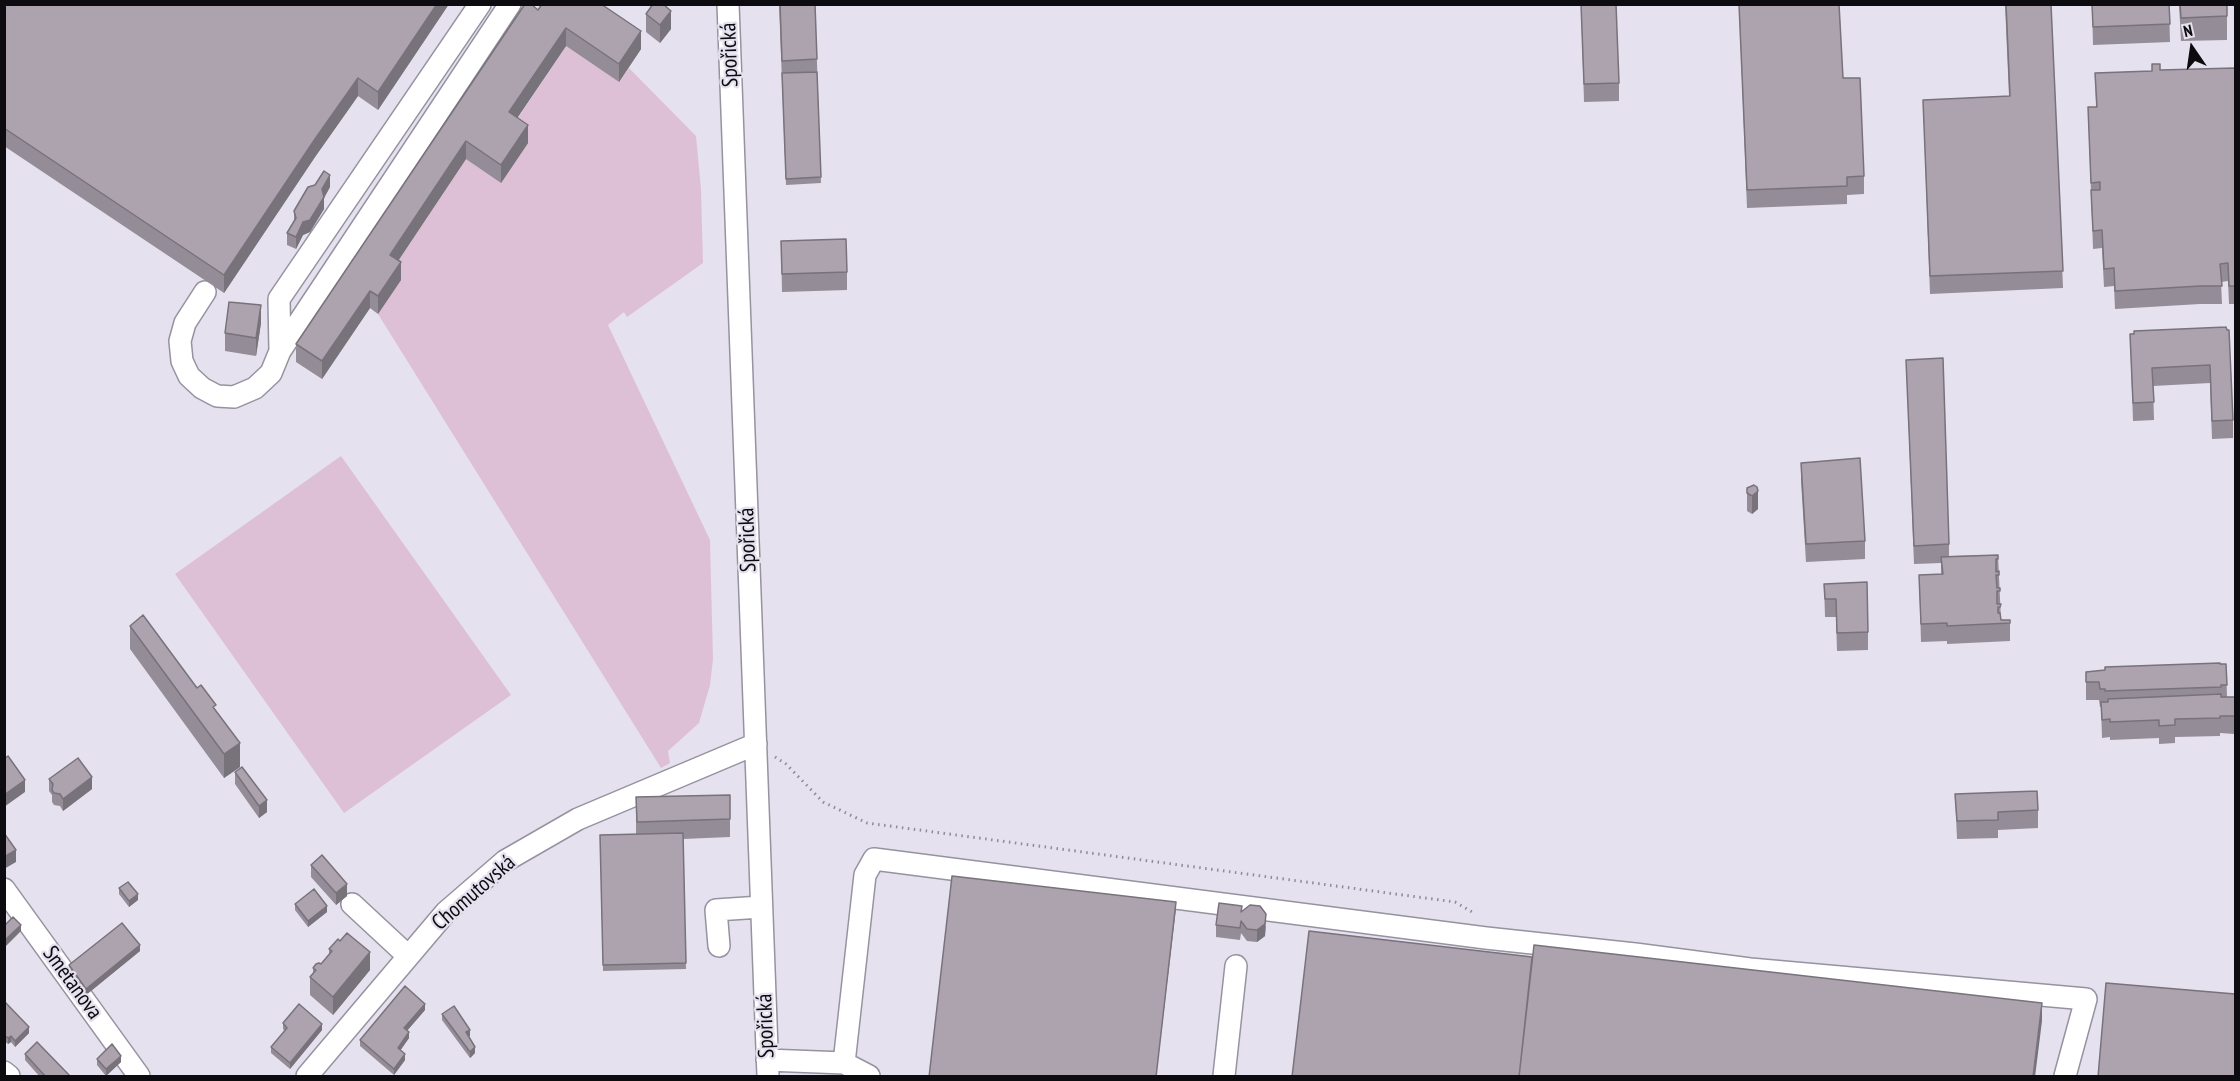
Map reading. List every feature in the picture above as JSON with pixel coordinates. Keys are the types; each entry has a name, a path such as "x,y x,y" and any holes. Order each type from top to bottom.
{"street":[{"path":"279,351 279,300 480,4"},
{"path":"205,292 185,323 180,341 182,361 189,376 201,388 217,396 234,397 255,388 271,373 279,351 510,4"},
{"name":"Spořická","path":"728,4 767,1069"},
{"name":"Chomutovská","path":"307,1077 446,912 505,861 578,819 756,744"},
{"path":"844,1063 865,875 874,859 1532,944 1635,954 1750,969 2086,999 2065,1077"},
{"name":"Smetanova","path":"4,889 139,1077"},
{"path":"352,904 408,956"},
{"path":"718,946 716,910 761,907"},
{"path":"1224,1077 1236,966"},
{"path":"767,1069 844,1063 869,1077"},
{"path":"4,1072 9,1077"}],"path":[{"path":"756,744 786,764 823,802 867,823 1455,902 1474,913"}],"shaded area":[{"path":"566,46 619,82 629,68 696,136 701,189 703,263 627,317 624,312 608,325 710,540 713,659 710,685 699,723 668,751 670,763 661,768 378,314 400,281 390,273 466,159 510,130"},
{"path":"341,456 511,695 344,813 175,574"}],"building":[{"path":"4,4 437,4 378,92 358,78 224,275 4,128"},
{"path":"525,4 531,4 538,10 542,4 601,4 641,31 619,64 566,28 509,112 528,125 501,165 466,141 390,255 401,262 378,296 370,291 322,361 296,344"},
{"path":"653,4 663,4 671,11 660,25 646,14"},
{"path":"780,4 815,4 817,59 782,61"},
{"path":"1581,4 1616,4 1619,83 1584,84"},
{"path":"1739,4 1839,4 1843,78 1860,78 1864,176 1847,177 1847,186 1747,190"},
{"path":"2006,4 2051,4 2063,271 1930,276 1923,100 2010,96"},
{"path":"2092,4 2169,4 2170,24 2093,27"},
{"path":"2180,4 2227,4 2227,16 2181,18"},
{"path":"2152,64 2160,64 2160,70 2235,68 2235,286 2229,286 2228,263 2220,264 2222,286 2115,291 2114,268 2104,269 2102,230 2093,231 2091,190 2100,190 2100,182 2091,183 2088,107 2097,107 2095,73 2152,71"},
{"path":"817,72 821,177 786,179 782,73"},
{"path":"324,171 330,175 322,189 324,197 310,220 303,222 296,237 287,233 296,218 294,211 308,187 315,185"},
{"path":"846,239 847,272 782,274 781,241"},
{"path":"229,302 261,305 256,338 225,333"},
{"path":"2226,327 2229,330 2233,420 2212,421 2210,365 2152,368 2154,402 2133,403 2130,334 2134,334 2134,331"},
{"path":"1943,358 1949,544 1914,546 1906,360"},
{"path":"1860,458 1865,541 1806,544 1801,463"},
{"path":"1754,485 1758,491 1752,496 1747,493 1747,488"},
{"path":"1998,555 1996,572 1999,571 1999,575 1996,575 1997,588 2000,588 2000,591 1997,591 1997,604 2001,604 1998,607 1998,613 2000,613 2001,620 2010,620 2010,623 1947,626 1947,623 1921,624 1919,575 1943,574 1941,557"},
{"path":"1867,582 1868,632 1837,633 1836,599 1825,599 1824,584"},
{"path":"143,615 197,688 201,685 216,705 213,707 240,743 224,754 130,626"},
{"path":"2226,664 2227,685 2221,685 2221,687 2105,691 2105,689 2100,689 2099,682 2086,682 2086,672 2105,670 2105,667"},
{"path":"2221,694 2221,697 2235,697 2235,716 2175,719 2175,725 2159,726 2159,720 2110,722 2110,719 2102,720 2101,702 2108,702 2108,699"},
{"path":"8,756 25,780 4,795 4,759"},
{"path":"78,758 92,777 63,799 60,794 54,793 53,784 49,779"},
{"path":"242,767 267,800 259,806 235,772"},
{"path":"2037,791 2038,810 1998,812 1998,820 1957,821 1955,794"},
{"path":"730,795 730,819 637,822 636,797"},
{"path":"4,833 16,850 4,857"},
{"path":"683,833 686,963 603,965 600,835"},
{"path":"322,855 347,884 336,893 311,865"},
{"path":"952,876 1176,902 1156,1077 929,1077"},
{"path":"128,882 138,894 129,901 119,888"},
{"path":"314,889 327,906 308,921 295,904"},
{"path":"1219,903 1242,906 1241,912 1250,905 1260,906 1266,914 1265,924 1257,930 1247,929 1241,921 1240,928 1216,925"},
{"path":"13,917 21,925 5,940 4,926"},
{"path":"122,923 140,945 86,989 69,965"},
{"path":"1309,931 1532,957 1519,1077 1292,1077"},
{"path":"347,933 370,952 333,997 310,977 316,970 313,968 316,964 321,964 332,951 329,949"},
{"path":"1534,945 2042,1003 2033,1077 1519,1077"},
{"path":"2106,983 2235,994 2235,1077 2098,1077"},
{"path":"405,986 425,1004 404,1028 409,1032 398,1048 405,1054 394,1069 360,1040"},
{"path":"4,1001 29,1027 15,1041 11,1036 8,1038 4,1035"},
{"path":"299,1004 322,1024 290,1063 271,1047 287,1028 283,1023"},
{"path":"454,1006 470,1030 466,1032 475,1047 470,1052 442,1014"},
{"path":"37,1042 70,1076 46,1077 25,1054"},
{"path":"112,1044 121,1056 106,1069 97,1059"}]}
